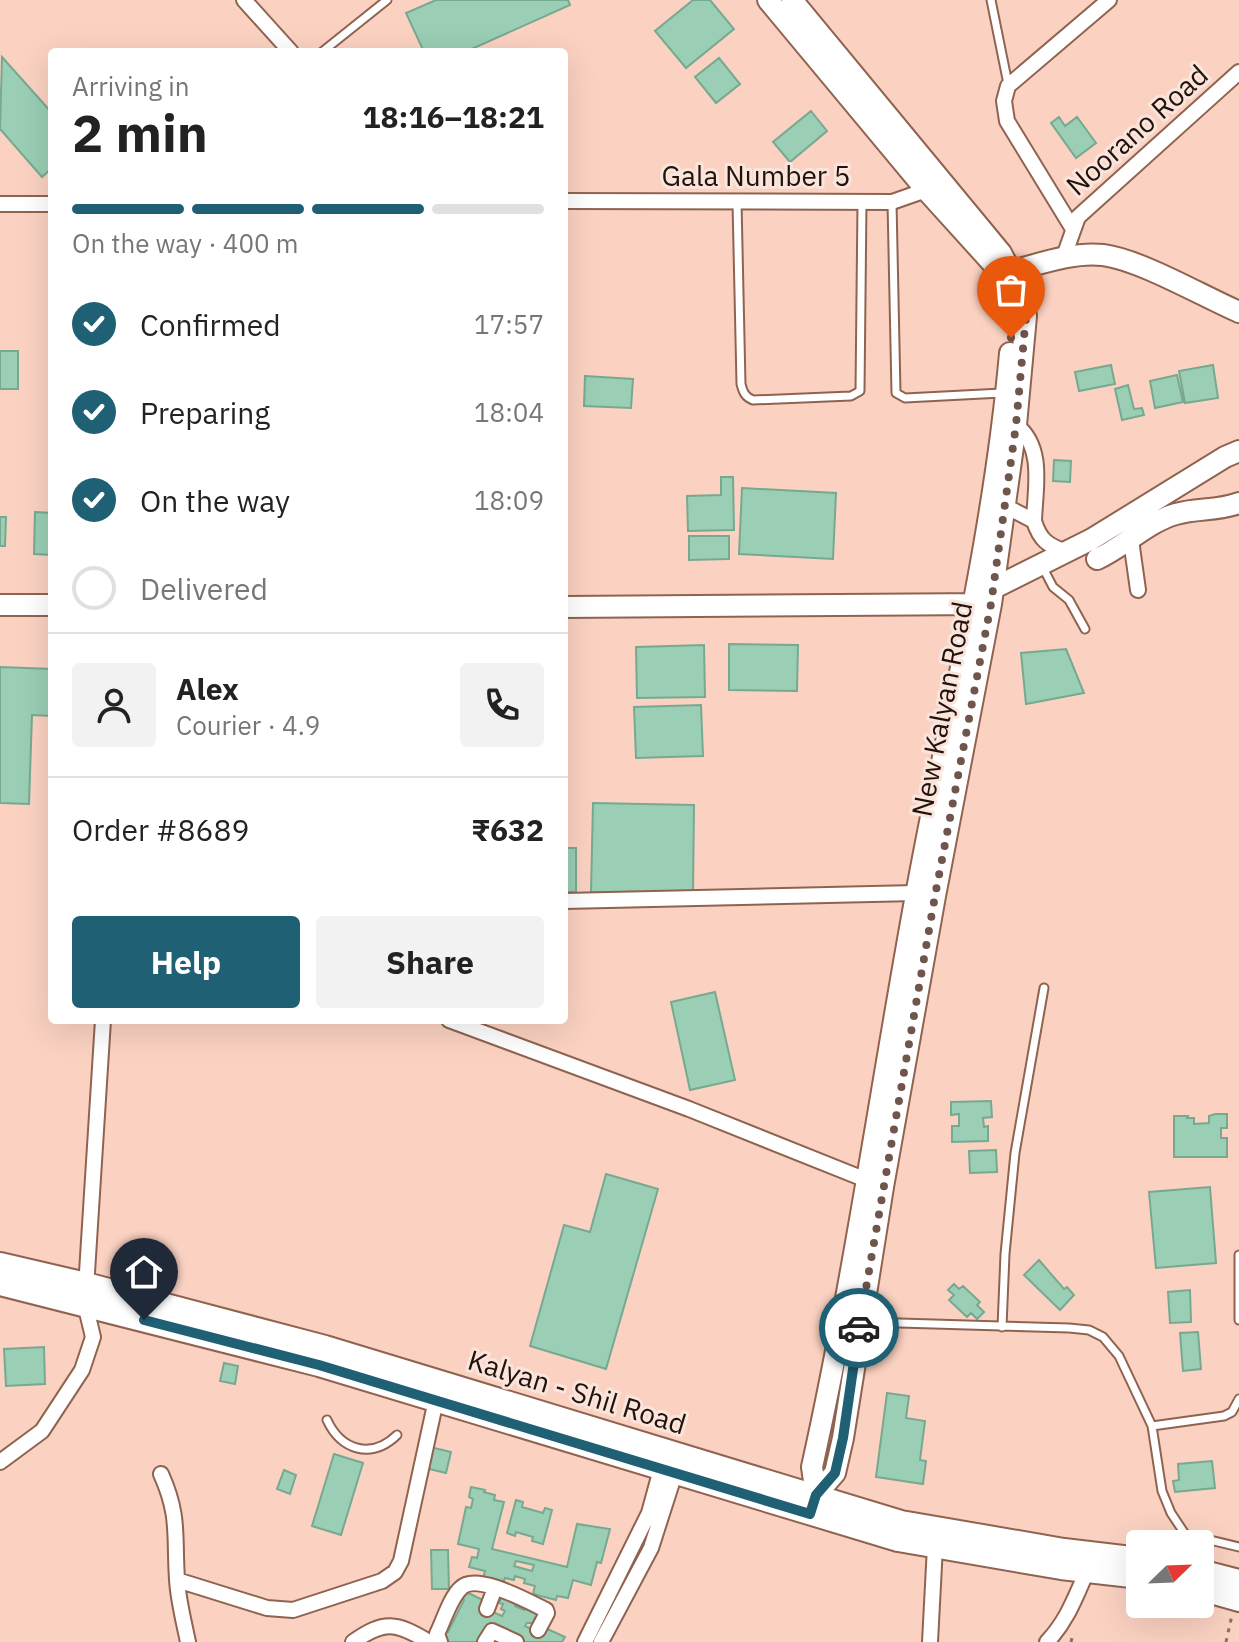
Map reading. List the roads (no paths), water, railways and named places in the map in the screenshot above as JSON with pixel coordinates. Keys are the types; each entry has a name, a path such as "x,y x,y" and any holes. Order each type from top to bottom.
{"main road":[{"name":"Kalyan - Shil Road","path":"0,1264 86,1294 668,1471 901,1522 1126,1557"},
{"name":"Kalyan - Shil Road","path":"0,1284 86,1294 325,1347 813,1505 898,1540 1126,1575"},
{"path":"1214,1579 1238,1594"},
{"path":"1214,1591 1238,1594"}],"street":[{"path":"244,0 287,48"},
{"path":"768,0 935,186"},
{"name":"New Kalyan Road","path":"792,0 935,186 1001,253 1011,298 1012,320 987,598 935,896 812,1467 813,1505"},
{"path":"1063,259 1073,229 1007,121 1004,101 1008,86 1109,0"},
{"name":"Noorano Road","path":"1073,229 1078,217 1239,72"},
{"name":"Gala Number 5","path":"568,201 892,202 935,186"},
{"path":"0,204 48,204"},
{"path":"1006,273 1079,255 1102,255 1131,262 1239,312"},
{"name":"New Kalyan Road","path":"992,542 1005,506 1026,316 1022,293 1006,273"},
{"path":"1016,425 1027,433 1037,459 1034,521 1039,536 1047,545 1066,552"},
{"path":"1097,559 1131,540 1146,518 1225,457 1239,451"},
{"path":"568,607 987,598 1035,567 1146,518 1200,509 1224,509 1239,503"},
{"path":"1005,506 1034,521"},
{"path":"1131,540 1138,590"},
{"name":"New Kalyan Road","path":"813,1505 835,1473 843,1438 874,1183 916,893 987,598"},
{"path":"0,605 48,605"},
{"path":"568,901 916,893"},
{"path":"0,1462 42,1431 82,1370 93,1337 86,1294 103,1024"},
{"path":"460,1024 689,1109 874,1183"},
{"path":"177,1580 267,1608 293,1610 382,1581 395,1572 401,1561 436,1400"},
{"path":"585,1642 668,1471"},
{"path":"601,1642 651,1548 668,1471"},
{"path":"161,1474 173,1501 177,1580 188,1642"},
{"path":"930,1642 935,1546"},
{"path":"1047,1642 1071,1609 1087,1571"},
{"path":"440,1642 437,1634 460,1588 472,1583 495,1588 547,1611 538,1630"},
{"path":"487,1609 495,1588"},
{"path":"353,1642 378,1626 404,1629 429,1642"},
{"path":"485,1642 492,1631 516,1642"}],"lane":[{"path":"327,48 387,0"},
{"path":"991,0 1008,86"},
{"path":"737,202 741,384 743,392 753,400 851,396 860,391 862,202"},
{"path":"892,202 896,393 905,398 1005,393"},
{"path":"1035,567 1069,600 1085,629"},
{"path":"1002,1327 1005,1254 1015,1153 1044,988"},
{"path":"1239,1255 1239,1320"},
{"path":"859,1322 1089,1330 1103,1337 1131,1377 1152,1426 1162,1491 1171,1513 1185,1534 1239,1547"},
{"path":"1152,1426 1224,1416 1232,1412 1239,1399"},
{"path":"327,1420 341,1442 351,1447 377,1447 397,1435"}]}
